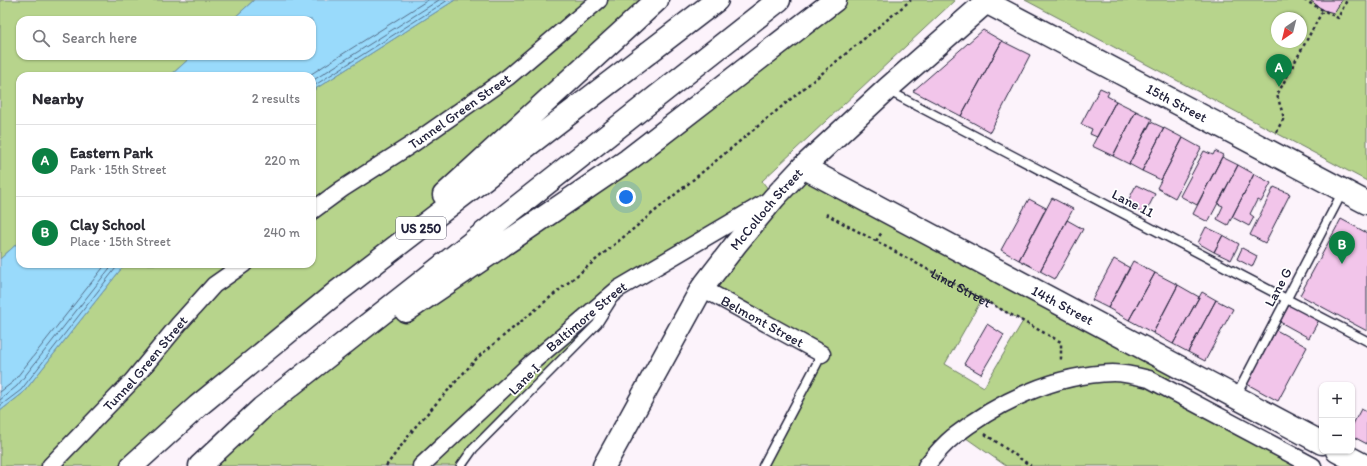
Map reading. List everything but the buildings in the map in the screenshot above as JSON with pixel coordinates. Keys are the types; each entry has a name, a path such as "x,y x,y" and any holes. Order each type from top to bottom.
{"main road":[{"path":"337,292 657,0"},
{"name":"US 250","path":"132,466 198,406 337,292 717,0"},
{"name":"US 250","path":"200,466 262,408 779,0"},
{"path":"262,408 628,160 835,0"},
{"name":"McColloch Street","path":"604,466 702,288 774,198 803,167 887,89 987,1"},
{"name":"15th Street","path":"987,1 1367,203"},
{"name":"14th Street","path":"803,167 1319,441"},
{"path":"1343,454 1365,466"}],"street":[{"name":"Tunnel Green Street","path":"316,207 414,143 508,77 599,0"},
{"name":"Baltimore Street","path":"421,466 530,364 618,289 774,198"},
{"name":"Tunnel Green Street","path":"50,466 132,381 178,324 214,285 238,268"},
{"name":"Belmont Street","path":"702,288 822,354"},
{"path":"926,466 952,438 993,409 1031,391 1060,381 1086,375 1113,373 1131,374 1149,379 1313,466"}],"lane":[{"name":"Lane 11","path":"887,89 1367,341"},
{"name":"Lane G","path":"1236,396 1344,190"},
{"name":"Lane I","path":"461,466 473,449 597,324 618,289"},
{"path":"763,466 822,354"}],"path":[{"path":"386,466 416,426 478,357 911,0"},
{"path":"1304,0 1338,18 1347,0"},
{"path":"1276,133 1284,118 1277,95 1323,10"},
{"name":"Lind Street","path":"826,214 1061,342 1060,381"},
{"path":"982,432 1031,466"}],"green space":[{"path":"0,0 254,0 236,16 16,16 16,60 188,60 174,72 16,72 16,245 0,259"},
{"path":"455,0 657,0 337,292 133,466 0,466 0,411 23,393 122,268 316,268 316,88"},
{"path":"835,0 955,0 762,181 774,197 803,167 1177,365 1165,387 1313,466 1006,466 959,433 926,466 763,466 822,354 702,288 736,244 717,231 618,289 597,324 461,466 200,466 262,408 538,222","holes":["982,299 1023,321 984,387 945,364"]},
{"path":"1025,0 1367,0 1367,181"}],"water":[{"path":"254,0 455,0 316,88 316,72 174,72 188,60 316,60 316,16 236,16"},
{"path":"16,245 16,268 122,268 23,393 0,411 0,259"}],"place":[{"name":"Eastern Park","path":"1279,87"},
{"name":"Clay School","path":"1342,264"}]}
